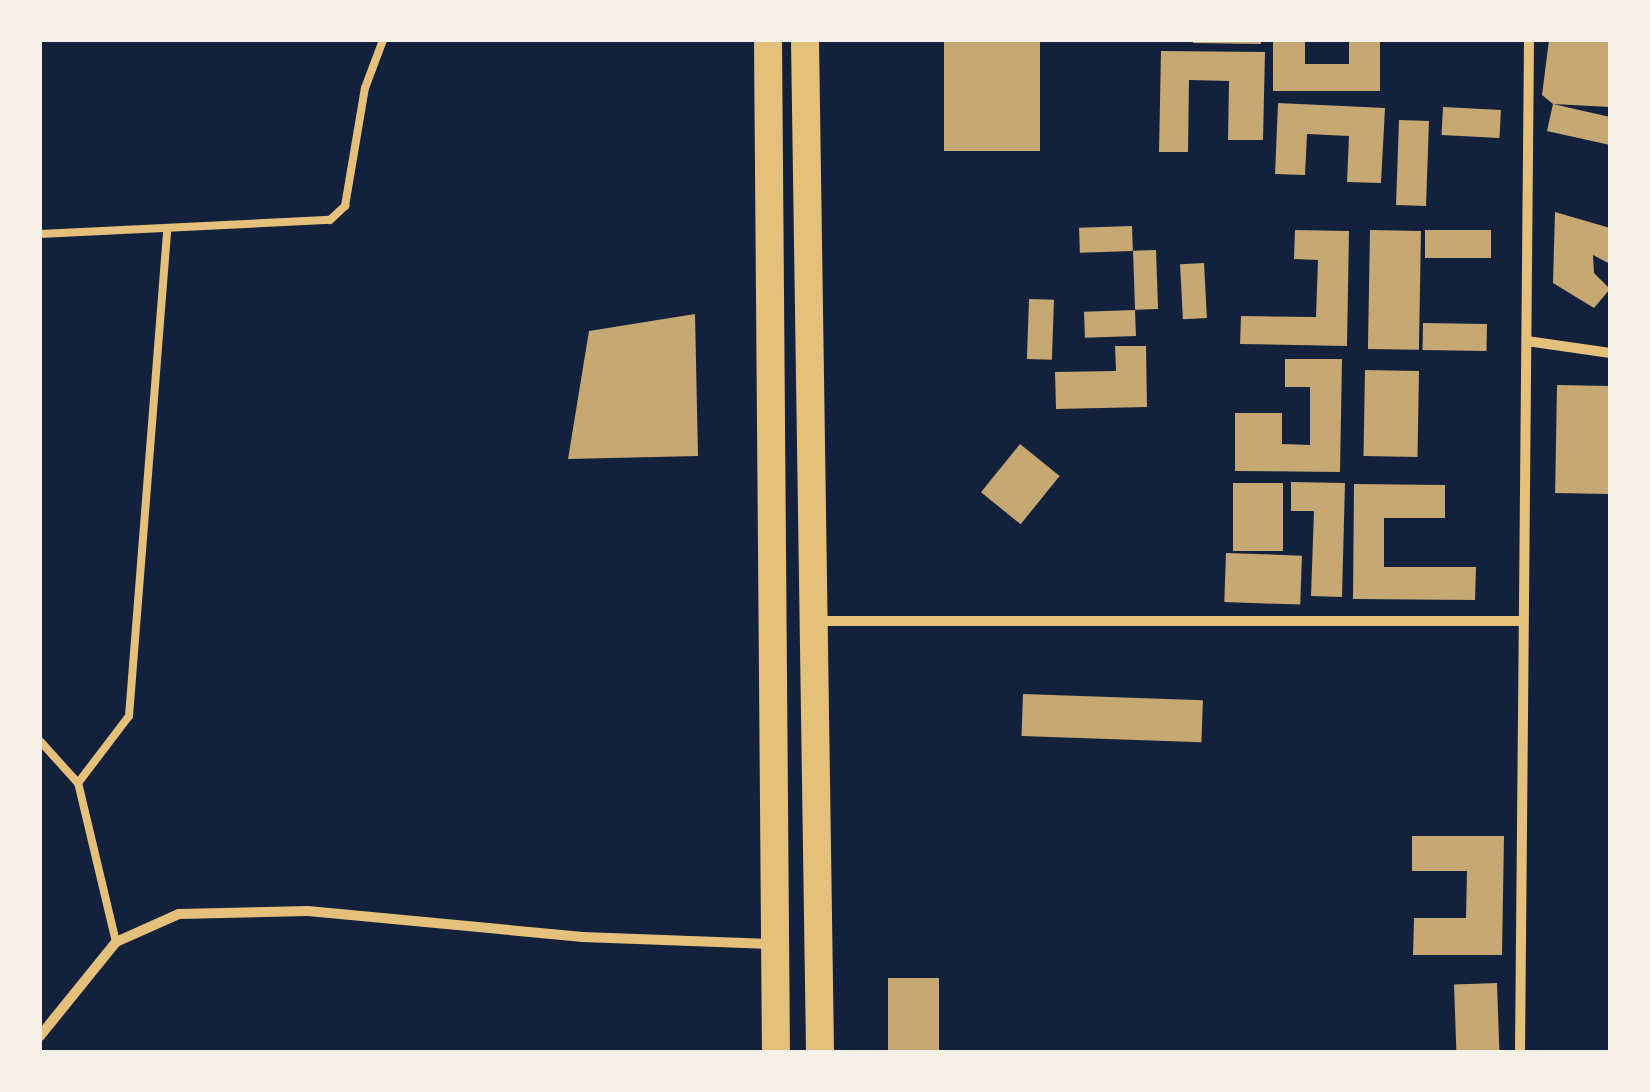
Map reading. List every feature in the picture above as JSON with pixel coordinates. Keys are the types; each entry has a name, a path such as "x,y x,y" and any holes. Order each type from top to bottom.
{"highway":[{"path":"768,40 776,1052"},
{"path":"805,40 820,1052"}],"street":[{"path":"1520,1052 1529,40"},
{"path":"1527,341 1610,353"},
{"path":"811,621 1521,621"},
{"path":"40,1036 116,942 179,914 308,911 583,937 775,944"}],"lane":[{"path":"40,234 330,220 345,206 365,88 384,40"},
{"path":"78,783 129,716 167,228"},
{"path":"40,740 78,783 116,942"}],"building":[{"path":"944,40 1040,40 1040,151 944,151"},
{"path":"1261,40 1261,44 1193,43"},
{"path":"1273,40 1305,40 1305,64 1349,64 1349,40 1380,40 1380,91 1273,91"},
{"path":"1549,40 1610,40 1610,107 1553,104 1542,95"},
{"path":"1161,51 1265,52 1263,140 1228,140 1229,81 1189,80 1188,152 1159,152"},
{"path":"1278,103 1385,108 1381,183 1347,182 1349,136 1307,134 1305,175 1275,174"},
{"path":"1553,104 1610,117 1610,145 1547,131"},
{"path":"1443,107 1501,110 1499,138 1442,135"},
{"path":"1399,120 1429,121 1426,206 1396,205"},
{"path":"1555,212 1610,228 1610,264 1593,255 1594,273 1610,289 1594,308 1553,283"},
{"path":"1132,226 1133,251 1080,253 1079,228"},
{"path":"1295,230 1349,231 1347,346 1240,344 1241,316 1316,317 1318,260 1294,259"},
{"path":"1370,230 1421,231 1419,350 1368,349"},
{"path":"1425,230 1491,230 1491,258 1425,258"},
{"path":"1156,250 1158,309 1135,310 1133,251"},
{"path":"1204,263 1207,318 1183,319 1180,264"},
{"path":"1029,299 1054,300 1052,360 1027,359"},
{"path":"1135,310 1136,336 1085,338 1084,312"},
{"path":"695,314 698,456 568,459 589,331"},
{"path":"1423,323 1487,324 1487,351 1423,350"},
{"path":"1115,346 1146,346 1147,407 1056,409 1055,372 1116,371"},
{"path":"1285,359 1342,359 1340,472 1235,471 1235,413 1282,413 1282,444 1310,445 1310,387 1285,387"},
{"path":"1365,370 1419,371 1417,457 1363,456"},
{"path":"1557,385 1610,386 1608,494 1555,493"},
{"path":"1020,444 1060,476 1021,524 981,492"},
{"path":"1291,482 1345,483 1342,597 1311,596 1314,511 1291,511"},
{"path":"1233,483 1283,483 1283,551 1233,551"},
{"path":"1354,484 1445,485 1445,518 1384,518 1384,567 1476,567 1475,600 1353,599"},
{"path":"1226,553 1302,556 1300,605 1224,602"},
{"path":"1023,694 1203,700 1201,742 1022,736"},
{"path":"1412,836 1504,836 1502,955 1413,955 1414,918 1466,918 1467,871 1412,871"},
{"path":"888,978 939,978 939,1052 888,1052"},
{"path":"1497,983 1499,1052 1456,1052 1454,985"}]}
